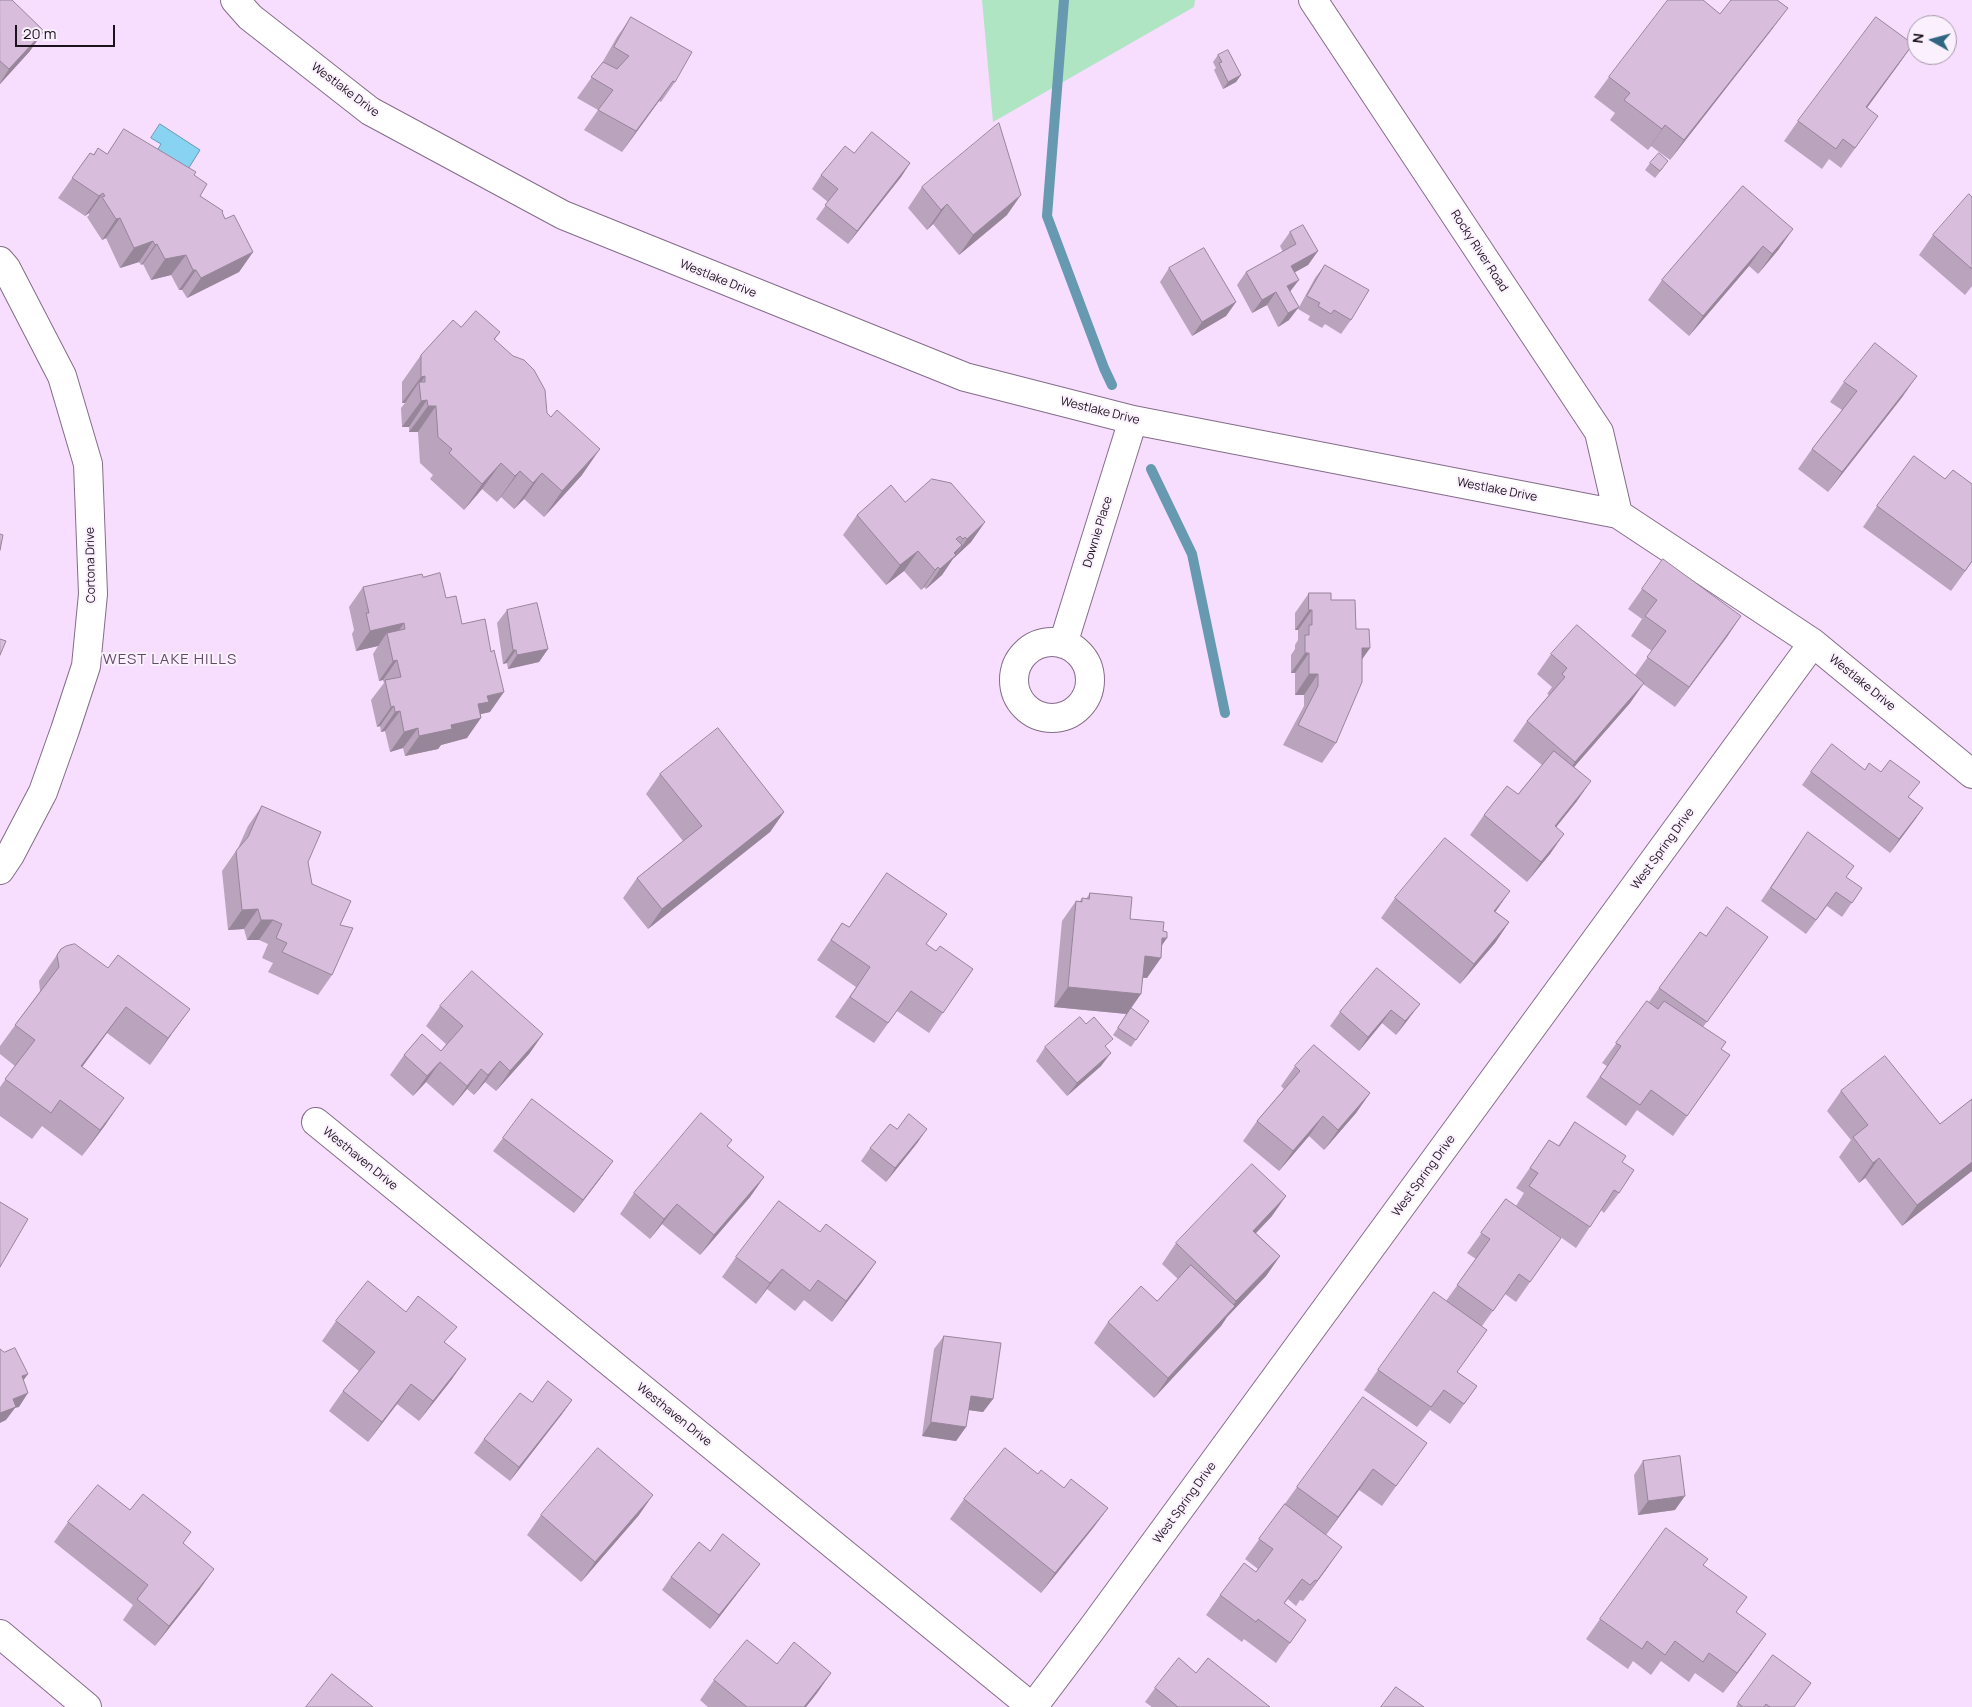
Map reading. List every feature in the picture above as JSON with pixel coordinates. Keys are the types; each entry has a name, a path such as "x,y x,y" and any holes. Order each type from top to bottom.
{"street":[{"name":"Westlake Drive","path":"234,0 250,17 370,112 563,215 965,377 1134,420 1618,514 1813,643 1972,774"},
{"name":"Rocky River Road","path":"1313,0 1599,432 1618,514"},
{"name":"Cortona Drive","path":"0,262 6,268 40,330 62,376 88,464 93,594 86,666 71,712 43,792 10,855 0,870"},
{"name":"Downie Place","path":"1064,644 1134,420"},
{"name":"West Spring Drive","path":"1032,1707 1091,1630 1813,643"},
{"name":"Westhaven Drive","path":"316,1122 1032,1707"},
{"path":"0,1634 87,1707"}],"green space":[{"path":"982,0 1195,0 1194,7 993,122"}],"water":[{"path":"160,124 200,150 185,174 155,154 161,144 151,138"}],"building":[{"path":"0,0 12,0 44,31 9,69 0,61"},
{"path":"1668,0 1703,0 1720,14 1731,0 1777,0 1788,8 1684,140 1665,125 1662,129 1624,100 1630,93 1609,77"},
{"path":"631,17 692,52 675,82 673,81 636,131 598,110 613,90 591,77 603,62 617,69 629,56 614,47"},
{"path":"1876,17 1907,40 1907,52 1866,107 1878,116 1855,148 1843,139 1836,149 1798,121"},
{"path":"1228,50 1241,75 1228,82 1219,63 1222,62 1218,55"},
{"path":"999,123 1021,195 973,235 947,204 941,210 922,187"},
{"path":"124,129 196,172 194,175 207,184 200,196 223,211 225,219 234,215 253,252 201,278 196,270 193,270 186,255 165,259 157,244 155,245 153,241 134,248 120,218 116,219 102,197 105,196 103,193 99,196 72,178 90,153 94,155 98,148 107,154"},
{"path":"872,132 910,163 857,231 825,205 838,189 821,175 845,146 854,153"},
{"path":"1659,153 1668,161 1660,171 1650,163"},
{"path":"1743,186 1793,229 1772,254 1763,246 1703,316 1662,280"},
{"path":"1969,194 1972,197 1972,269 1933,235"},
{"path":"1303,225 1318,251 1291,266 1299,280 1287,286 1299,307 1288,313 1276,292 1262,300 1246,272 1296,244 1290,232"},
{"path":"1204,248 1236,302 1202,322 1169,268"},
{"path":"1325,265 1369,290 1351,320 1334,310 1331,314 1318,306 1320,303 1307,296"},
{"path":"476,311 500,332 494,339 513,356 524,360 534,370 545,390 547,413 551,417 557,410 600,449 562,491 542,473 533,483 520,471 515,476 501,463 482,484 449,453 452,449 438,437 436,406 428,406 427,400 421,401 419,382 425,382 425,376 421,377 421,355 453,320 461,327"},
{"path":"1875,343 1917,376 1842,472 1812,449 1857,391 1844,382"},
{"path":"1914,456 1945,479 1953,470 1972,484 1972,561 1965,571 1877,506"},
{"path":"932,479 951,483 985,522 967,539 965,537 963,539 960,536 956,539 962,545 954,553 956,555 940,569 938,567 935,570 918,551 900,565 857,515 891,485 905,502"},
{"path":"0,534 3,535 0,550"},
{"path":"1663,559 1741,616 1689,687 1647,657 1666,631 1645,616 1657,600 1642,589"},
{"path":"440,573 446,598 456,596 462,624 485,619 491,652 494,650 504,692 487,696 489,702 478,704 481,718 451,725 452,729 419,736 418,728 404,732 400,711 395,712 394,706 391,707 385,680 401,677 397,660 393,661 387,633 405,629 404,623 370,631 366,613 369,613 363,587 422,574 423,577"},
{"path":"1309,593 1331,593 1331,600 1355,600 1356,629 1369,629 1370,648 1362,648 1362,682 1336,743 1298,725 1318,686 1318,674 1309,674 1309,653 1305,653 1305,635 1309,635 1309,625 1312,625 1312,610 1309,610"},
{"path":"537,603 548,649 517,655 516,650 513,650 507,610"},
{"path":"1577,625 1644,683 1575,762 1527,721 1565,677 1562,674 1567,668 1551,654"},
{"path":"0,639 6,641 0,655"},
{"path":"718,728 784,812 662,909 637,878 702,826 660,774"},
{"path":"1832,744 1865,770 1869,763 1881,772 1890,760 1920,782 1908,797 1923,808 1899,839 1811,772"},
{"path":"1554,751 1591,781 1555,826 1564,834 1541,862 1484,815 1507,786 1518,794"},
{"path":"262,806 321,832 308,862 312,884 351,901 340,925 353,928 332,975 282,952 287,943 276,938 282,924 273,920 261,920 258,909 242,910 236,851 248,837"},
{"path":"1808,832 1854,866 1846,877 1862,888 1852,903 1836,892 1816,920 1771,888"},
{"path":"1445,838 1510,891 1494,911 1509,922 1474,964 1395,898"},
{"path":"887,873 947,914 926,944 936,951 940,946 973,969 943,1013 911,991 888,1023 850,997 870,967 831,940 842,923 849,927"},
{"path":"1090,893 1132,897 1130,919 1164,922 1163,931 1167,932 1167,938 1162,938 1161,958 1145,956 1141,994 1068,987 1076,901 1082,902 1082,898 1089,899"},
{"path":"1727,907 1768,937 1707,1022 1659,988 1700,932 1706,936"},
{"path":"75,944 108,968 118,955 190,1009 168,1038 126,1007 81,1066 124,1098 100,1130 60,1100 51,1113 5,1079 35,1040 15,1025 59,967 57,955 61,949"},
{"path":"1377,968 1420,1004 1405,1021 1391,1010 1368,1037 1340,1012"},
{"path":"472,971 543,1034 510,1071 500,1061 488,1075 481,1069 467,1086 440,1062 427,1076 404,1055 422,1034 441,1051 463,1026 440,1006"},
{"path":"1647,1001 1658,1009 1664,1001 1726,1042 1721,1049 1730,1055 1687,1116 1651,1090 1640,1105 1600,1077 1621,1046 1616,1043"},
{"path":"1131,1008 1149,1021 1136,1040 1118,1028"},
{"path":"1080,1017 1086,1024 1094,1017 1113,1039 1105,1046 1111,1053 1077,1083 1045,1047"},
{"path":"1314,1045 1370,1093 1338,1130 1323,1116 1293,1151 1257,1121 1300,1071 1295,1066"},
{"path":"1885,1056 1940,1124 1972,1099 1972,1162 1917,1205 1879,1158 1873,1163 1853,1137 1868,1125 1841,1091"},
{"path":"532,1099 613,1161 583,1200 503,1138"},
{"path":"701,1113 732,1140 727,1146 764,1177 714,1235 677,1204 664,1219 634,1193"},
{"path":"909,1114 927,1129 895,1168 870,1148 890,1124 897,1129"},
{"path":"1575,1122 1626,1156 1622,1162 1634,1170 1619,1193 1614,1190 1590,1227 1529,1186 1538,1173 1530,1168 1549,1140 1559,1146"},
{"path":"1252,1164 1286,1196 1253,1231 1280,1256 1236,1301 1176,1243"},
{"path":"1506,1199 1561,1238 1530,1282 1519,1274 1493,1311 1457,1285 1490,1239 1481,1233"},
{"path":"779,1201 820,1232 826,1224 876,1262 846,1301 818,1280 810,1291 782,1269 770,1283 736,1257"},
{"path":"0,1202 28,1219 0,1267"},
{"path":"1191,1265 1235,1306 1168,1378 1108,1322 1141,1286 1157,1301"},
{"path":"368,1281 406,1312 418,1296 457,1327 444,1342 466,1359 433,1401 411,1384 382,1422 343,1391 375,1352 336,1321"},
{"path":"1434,1292 1487,1330 1457,1372 1477,1386 1464,1404 1444,1390 1431,1407 1378,1370"},
{"path":"944,1336 1001,1343 993,1399 971,1396 966,1427 931,1422"},
{"path":"15,1348 28,1374 22,1376 28,1393 13,1399 16,1407 0,1413 0,1349 4,1352"},
{"path":"548,1381 572,1400 519,1467 484,1439 520,1393 532,1402"},
{"path":"1363,1397 1427,1443 1396,1486 1373,1469 1338,1517 1297,1487"},
{"path":"598,1448 653,1495 595,1562 541,1515"},
{"path":"1005,1448 1038,1474 1041,1470 1064,1488 1071,1479 1108,1508 1055,1573 964,1499"},
{"path":"1680,1456 1685,1496 1648,1501 1643,1461"},
{"path":"98,1485 130,1510 143,1494 191,1532 183,1543 214,1569 169,1626 137,1599 148,1585 68,1522"},
{"path":"1285,1504 1342,1547 1317,1581 1315,1580 1310,1585 1302,1579 1284,1603 1306,1620 1290,1643 1258,1619 1256,1622 1220,1595 1244,1563 1256,1572 1273,1549 1259,1539"},
{"path":"1666,1528 1708,1559 1703,1565 1747,1597 1736,1612 1766,1634 1737,1673 1709,1653 1703,1662 1675,1641 1665,1655 1647,1641 1642,1649 1600,1619"},
{"path":"723,1534 760,1564 719,1615 671,1577 699,1542 710,1551"},
{"path":"747,1640 777,1664 794,1642 831,1673 804,1707 747,1707 714,1680"},
{"path":"1773,1655 1811,1683 1794,1707 1770,1707 1766,1704 1764,1707 1743,1707 1738,1703"},
{"path":"1179,1658 1196,1673 1208,1658 1270,1707 1178,1707 1155,1688"},
{"path":"332,1674 373,1707 306,1707"},
{"path":"1396,1687 1424,1707 1381,1707"}],"waterway":[{"path":"1064,0 1047,216 1112,385"},
{"path":"1151,469 1192,554 1225,713"}],"district":[{"name":"WEST LAKE HILLS","path":"170,660"}]}
